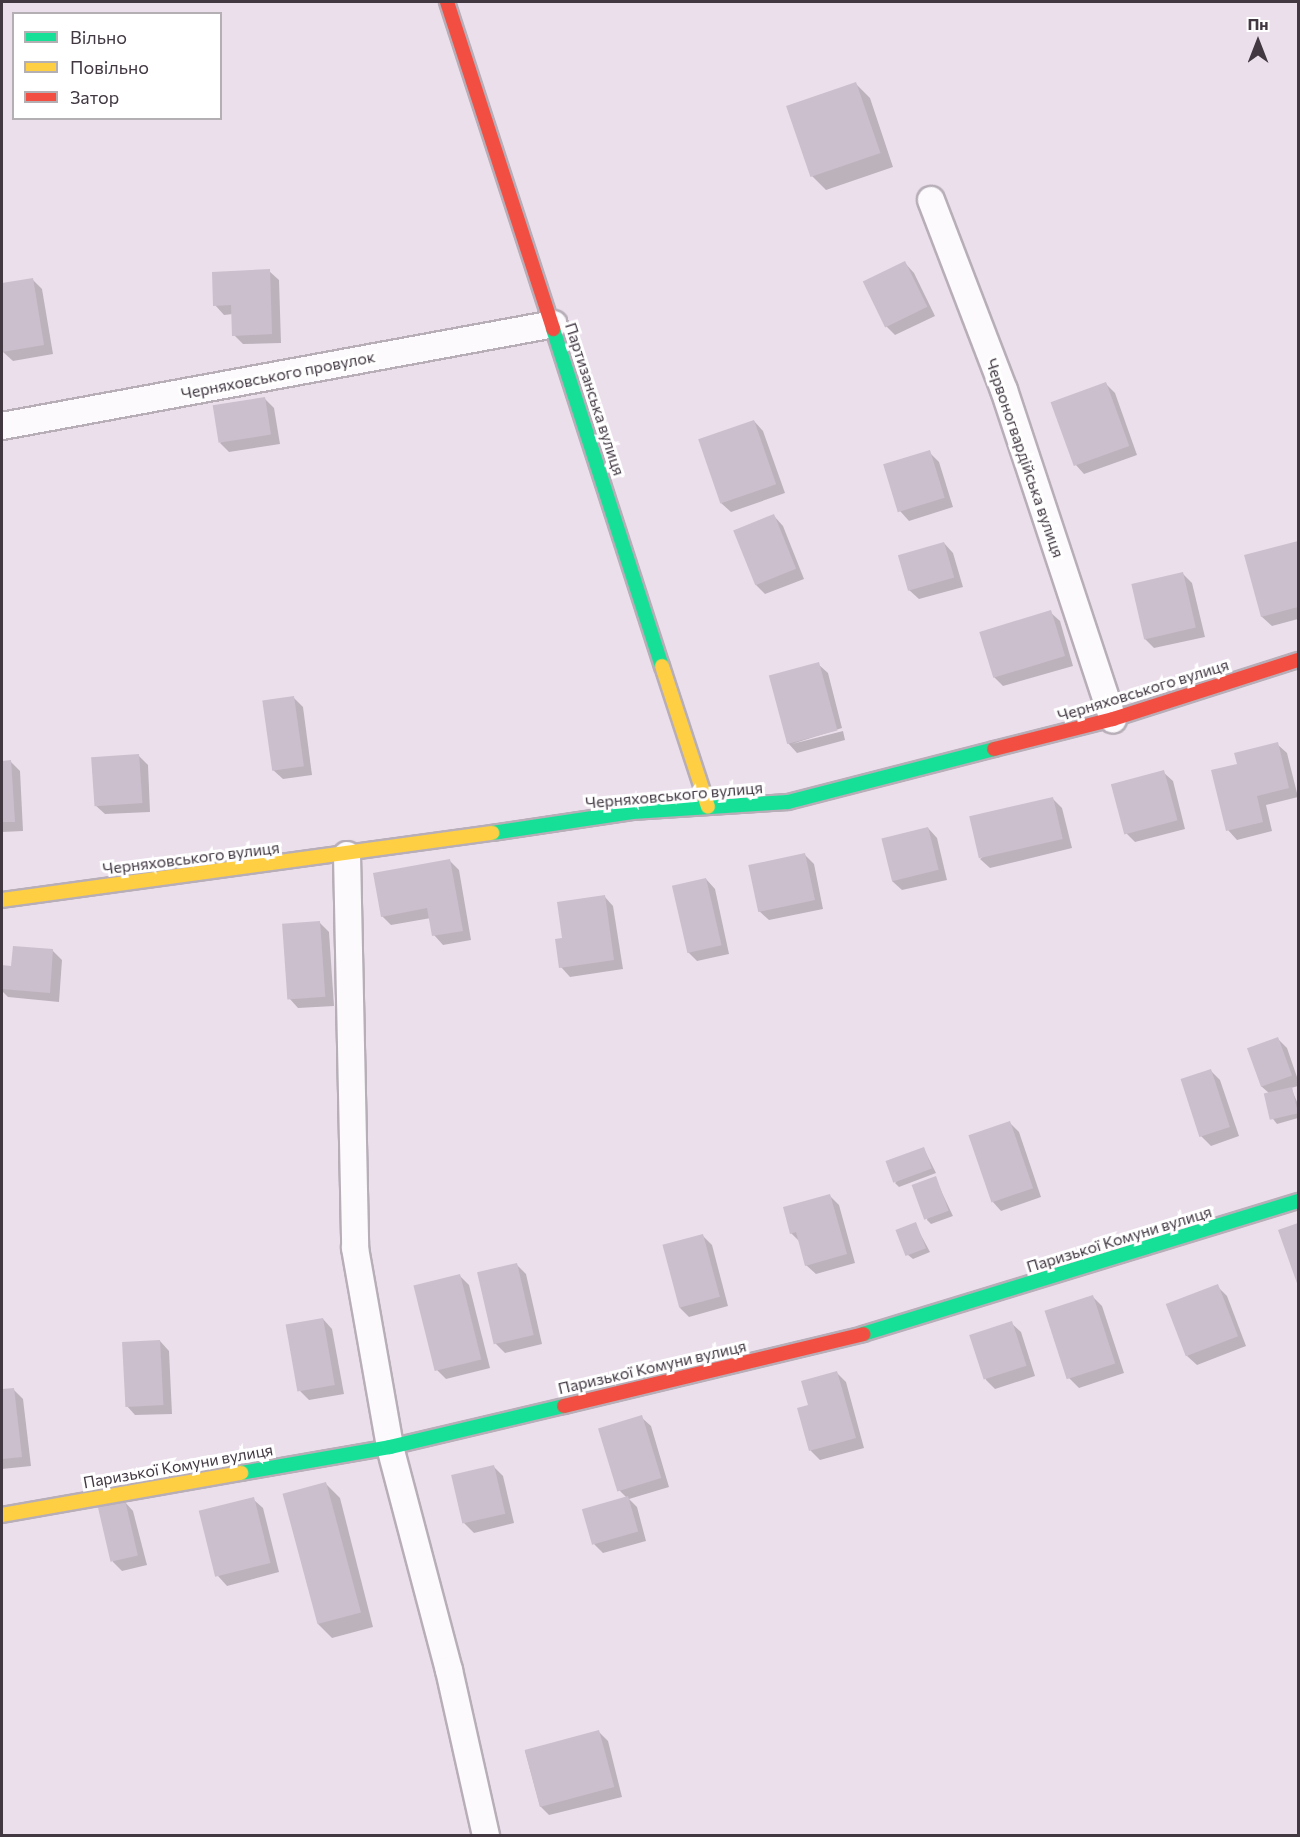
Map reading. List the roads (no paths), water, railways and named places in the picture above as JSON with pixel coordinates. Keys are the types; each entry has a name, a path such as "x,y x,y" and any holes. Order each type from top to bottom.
{"street":[{"name":"Партизанська вулиця","path":"447,2 554,324 708,807"},
{"name":"Червоногвардійська вулиця","path":"931,200 1004,390 1113,719"},
{"name":"Черняховського провулок","path":"2,426 554,324"},
{"name":"Черняховського вулиця","path":"2,900 347,855 632,812 788,802 1113,719 1299,660"},
{"path":"347,855 355,1248 390,1446 449,1670 486,1836"},
{"name":"Паризької Комуни вулиця","path":"2,1515 390,1446 877,1331 1299,1201"}]}
